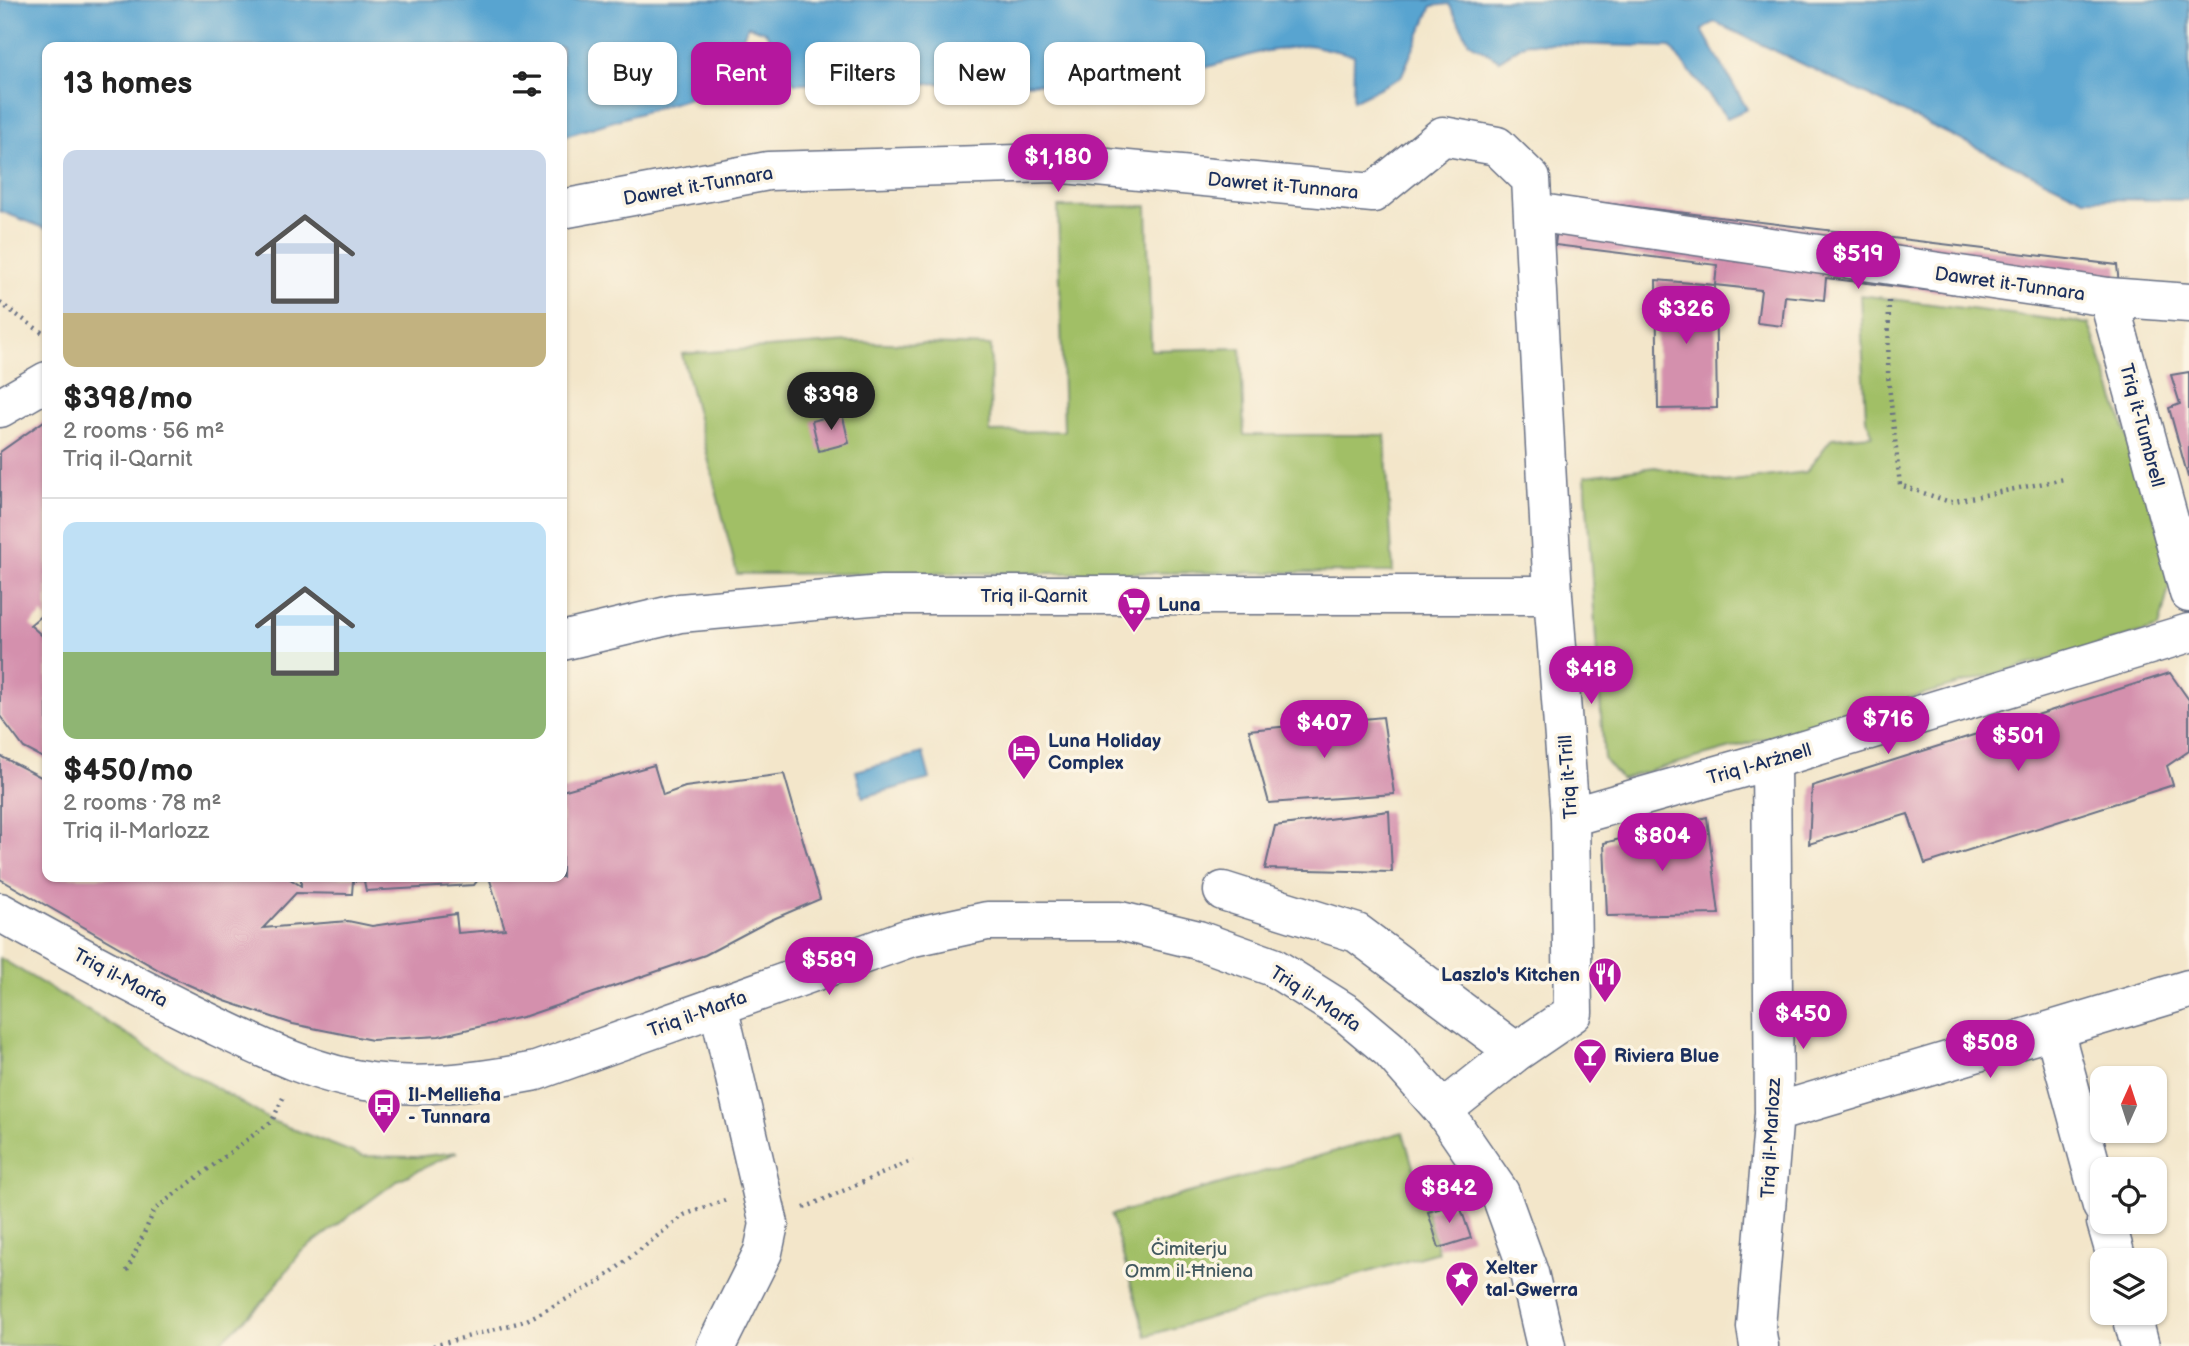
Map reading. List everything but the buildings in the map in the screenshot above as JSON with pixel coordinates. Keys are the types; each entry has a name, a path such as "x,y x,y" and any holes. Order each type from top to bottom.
{"street":[{"name":"Dawret it-Tunnara","path":"567,208 768,171 1055,163 1373,193 1443,136 1497,146 1531,179 1534,212 2108,297 2189,303"},
{"name":"Triq it-Trill","path":"1443,1110 1516,1052 1573,1013 1570,817 1553,595 1534,212"},
{"name":"Triq it-Tumbrell","path":"2108,297 2189,593"},
{"path":"0,408 42,384"},
{"name":"Triq il-Qarnit","path":"567,641 680,613 882,595 1553,595"},
{"name":"Triq l-Arżnell","path":"1570,817 1771,760 2189,633"},
{"name":"Triq il-Marlozz","path":"1759,1346 1756,1327 1774,1113 1771,760"},
{"path":"1223,891 1357,933 1516,1052"},
{"name":"Triq il-Marfa","path":"0,912 158,998 262,1048 372,1082 478,1082 536,1071 909,938 987,921 1120,921 1198,940 1273,967 1346,1013 1390,1049 1443,1110 1500,1193 1529,1273 1546,1346"},
{"path":"1774,1113 2189,989"},
{"path":"716,1346 763,1252 769,1224 718,1005"},
{"path":"2053,1030 2090,1163"},
{"path":"2134,1325 2140,1346"}],"path":[{"path":"1890,266 1888,376 1900,485 1950,502 2064,479"},
{"path":"0,303 42,332"},
{"path":"127,1271 155,1209 272,1121 301,1062"},
{"path":"433,1346 524,1321 599,1282 684,1215 726,1199 769,1224 913,1160"}],"green space":[{"path":"1147,206 1151,350 1241,348 1244,435 1385,435 1393,572 737,574 682,354 850,342 991,346 990,432 1064,431 1058,207"},
{"path":"1860,295 2089,324 2173,571 2159,628 1621,779 1604,759 1585,476 1655,467 1725,482 1806,472 1832,438 1873,435 1866,419"},
{"path":"0,958 272,1121 362,1156 415,1157 457,1152 398,1180 301,1252 263,1302 216,1346 0,1346"},
{"name":"Ċimiterju Omm il-Ħniena","path":"1403,1132 1438,1252 1146,1336 1111,1215"}],"water":[{"path":"0,0 2189,0 2189,200 2084,199 1715,22 1702,30 1747,109 1727,118 1670,47 1526,43 1499,60 1469,42 1449,4 1432,6 1401,77 1353,101 1354,55 1309,45 1261,52 1205,68 1205,42 1044,42 1044,84 1030,84 1030,42 934,42 934,83 920,83 920,42 805,42 805,83 794,83 791,78 791,42 771,42 766,32 748,26 740,42 691,42 691,98 677,102 677,42 588,42 588,105 667,105 567,135 567,42 42,42 42,227 0,211"},
{"path":"923,753 930,779 863,797 856,771"}],"place":[{"name":"Luna","path":"1134,634"},
{"name":"Luna Holiday Complex","path":"1024,781"},
{"name":"Laszlo's Kitchen","path":"1605,1004"},
{"name":"Riviera Blue","path":"1590,1085"},
{"name":"Il-Mellieħa - Tunnara","path":"384,1135"},
{"name":"Xelter tal-Gwerra","path":"1462,1308"}]}
